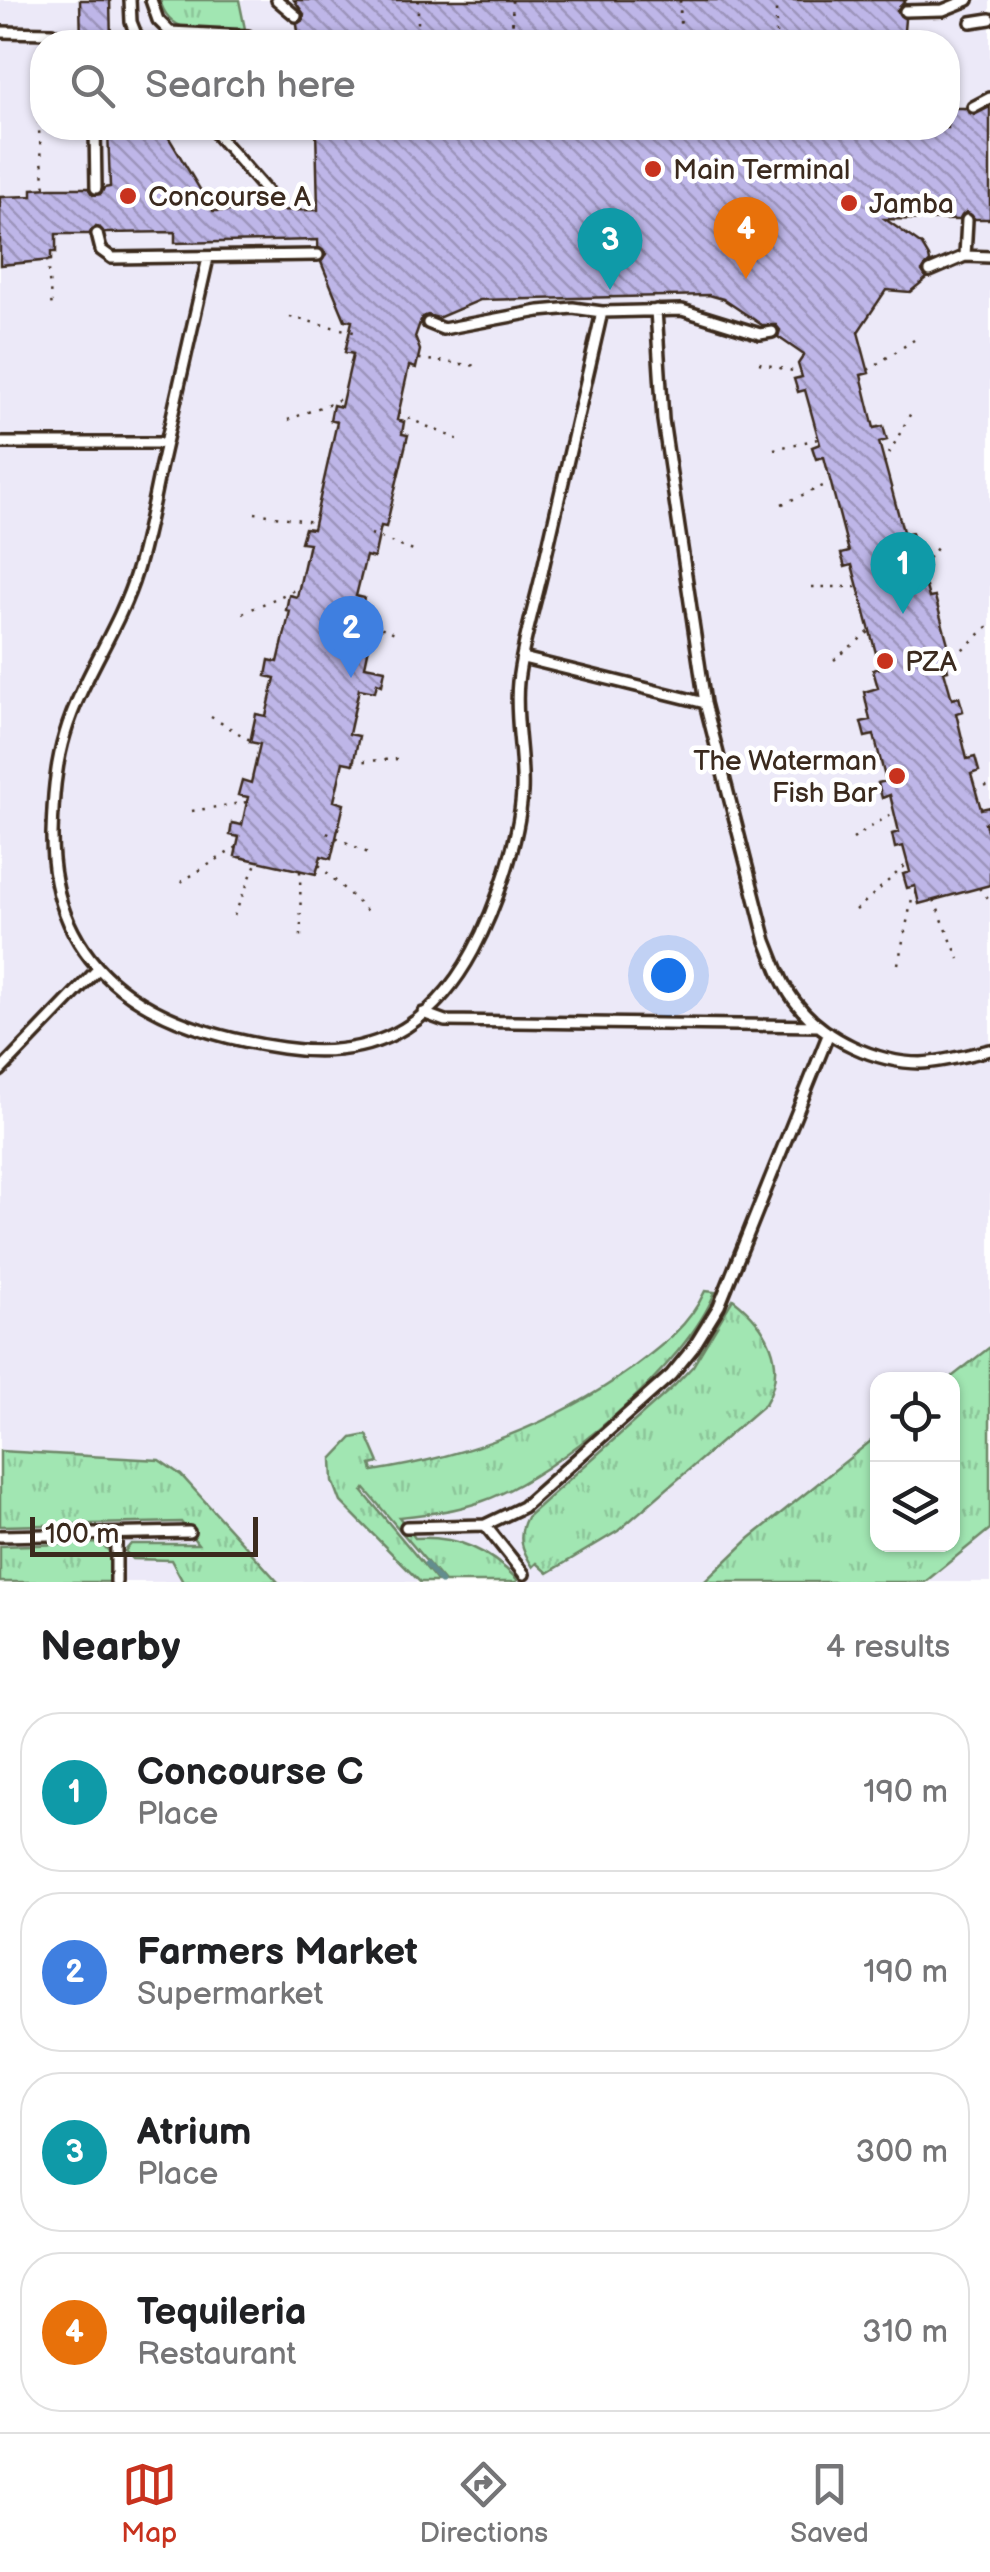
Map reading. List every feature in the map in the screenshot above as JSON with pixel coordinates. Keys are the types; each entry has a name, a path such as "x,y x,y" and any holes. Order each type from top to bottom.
{"lane":[{"path":"130,0 135,30"},
{"path":"151,0 158,20 168,30"},
{"path":"277,0 296,16"},
{"path":"905,12 944,10 968,0"},
{"path":"971,22 990,19"},
{"path":"0,32 30,33"},
{"path":"974,107 990,98"},
{"path":"95,140 96,188"},
{"path":"222,140 267,192"},
{"path":"965,256 967,220"},
{"path":"97,234 100,250 112,258 318,255"},
{"path":"930,271 965,256 990,257"},
{"path":"208,258 136,576 84,683 58,764 52,821 55,875 69,926 80,948 120,990 170,1019 223,1036 292,1050 360,1049 400,1031 423,1013 464,966 497,897 522,797 518,681 602,312"},
{"path":"656,310 663,420 705,703 766,941 779,975 798,1005 825,1030 862,1050 918,1063 990,1050"},
{"path":"428,323 444,329 539,311 656,310 695,312 760,334 772,332"},
{"path":"0,443 166,442"},
{"path":"523,658 705,703"},
{"path":"0,1071 97,970"},
{"path":"423,1013 444,1022 825,1030"},
{"path":"406,1527 484,1525 522,1507 671,1375 719,1306 825,1030"},
{"path":"484,1525 524,1574"},
{"path":"0,1536 188,1532"},
{"path":"116,1534 116,1582"}],"path":[{"path":"320,0 342,0"},
{"path":"418,0 418,30"},
{"path":"512,0 512,30"},
{"path":"680,0 680,30"},
{"path":"776,0 776,30"},
{"path":"40,140 45,188"},
{"path":"47,260 52,310"},
{"path":"290,318 358,332"},
{"path":"868,370 918,338"},
{"path":"418,359 478,366"},
{"path":"759,363 801,373"},
{"path":"288,420 343,398"},
{"path":"884,463 912,409"},
{"path":"398,414 456,439"},
{"path":"774,449 818,439"},
{"path":"782,504 830,483"},
{"path":"255,513 314,522"},
{"path":"371,534 418,553"},
{"path":"914,574 940,546"},
{"path":"812,586 858,588"},
{"path":"243,614 299,588"},
{"path":"352,616 400,635"},
{"path":"947,664 990,625"},
{"path":"834,660 870,630"},
{"path":"211,717 250,740"},
{"path":"354,762 396,760"},
{"path":"840,771 880,761"},
{"path":"976,790 990,785"},
{"path":"192,811 247,802"},
{"path":"854,838 894,812"},
{"path":"327,832 372,855"},
{"path":"181,882 237,846"},
{"path":"234,916 257,861"},
{"path":"856,910 908,863"},
{"path":"318,865 368,912"},
{"path":"300,870 300,939"},
{"path":"979,888 990,900"},
{"path":"898,964 916,893"},
{"path":"934,900 959,959"}],"shaded area":[{"path":"0,0 990,0 990,1582 0,1582"}],"green space":[{"path":"160,0 239,0 245,29 183,27 165,13"},
{"path":"705,1291 715,1292 678,1352 581,1443 513,1488 483,1501 452,1510 399,1517 415,1538 472,1547 495,1560 516,1582 444,1582 365,1489 363,1492 438,1582 420,1582 341,1502 333,1481 332,1459 352,1438 367,1435 379,1463 371,1465 373,1471 442,1457 540,1422 601,1389 664,1343 683,1325"},
{"path":"733,1299 756,1321 771,1346 775,1374 765,1404 618,1531 548,1573 537,1563 533,1567 522,1542 527,1517 693,1366"},
{"path":"990,1347 990,1529 925,1582 704,1582 750,1538 870,1442 870,1552 960,1552 958,1372"},
{"path":"0,1451 159,1460 181,1475 278,1582 183,1582 171,1560 132,1559 125,1551 131,1544 198,1544 181,1522 0,1526"},
{"path":"101,1543 110,1552 110,1582 0,1582 0,1546"}],"building":[{"path":"80,0 110,0 111,30 81,30"},
{"path":"294,0 906,0 897,10 905,19 904,30 298,30 304,14"},
{"path":"990,107 990,219 975,219 966,212 959,220 885,219 922,245 930,262 922,271 927,278 910,292 886,290 858,332 869,373 861,375 874,428 883,426 887,440 879,442 904,535 912,533 916,547 908,550 918,589 926,587 929,598 935,597 950,651 944,653 948,670 944,671 952,699 959,697 963,711 956,713 967,759 975,757 979,771 971,774 981,809 990,807 990,822 985,823 990,841 990,885 919,904 915,886 907,888 903,874 910,872 903,846 895,848 892,834 899,832 890,795 882,798 878,783 886,781 874,735 865,737 861,722 870,720 864,692 878,688 873,670 880,668 852,565 845,567 841,554 849,552 824,457 816,459 812,447 820,444 805,390 798,392 794,379 802,377 798,364 804,355 778,337 780,330 776,325 762,325 723,299 709,295 480,300 438,318 422,317 415,337 420,350 416,368 409,366 397,420 404,422 402,434 408,435 386,527 381,526 374,558 366,556 356,596 364,598 361,613 353,611 346,642 369,647 365,666 385,670 382,685 377,683 375,692 359,689 349,734 359,736 353,764 343,762 334,801 344,804 331,859 321,856 316,874 235,856 239,837 230,835 232,823 242,825 248,797 238,795 242,780 251,783 260,744 250,742 256,714 266,716 275,678 266,676 269,660 278,662 290,611 286,610 289,595 297,597 309,543 301,542 305,528 313,529 337,422 330,420 333,405 341,407 353,354 345,352 352,321 345,320 321,262 326,254 318,247 318,240 175,243 175,232 105,233 96,226 89,234 56,234 56,252 51,252 51,260 0,265 0,197 32,196 32,189 51,188 88,188 93,195 101,194 110,187 108,140 170,140 213,211 318,210 316,140 960,140 960,108 974,115"}],"waterway":[{"path":"426,1564 441,1582"}],"place":[{"name":"Main Terminal","path":"653,169"},
{"name":"Concourse A","path":"128,196"},
{"name":"Jamba","path":"849,203"},
{"name":"Tequileria","path":"746,279"},
{"name":"Atrium","path":"610,290"},
{"name":"Concourse C","path":"903,614"},
{"name":"PZA","path":"885,661"},
{"name":"Farmers Market","path":"351,678"},
{"name":"The Waterman Fish Bar","path":"897,776"}]}
